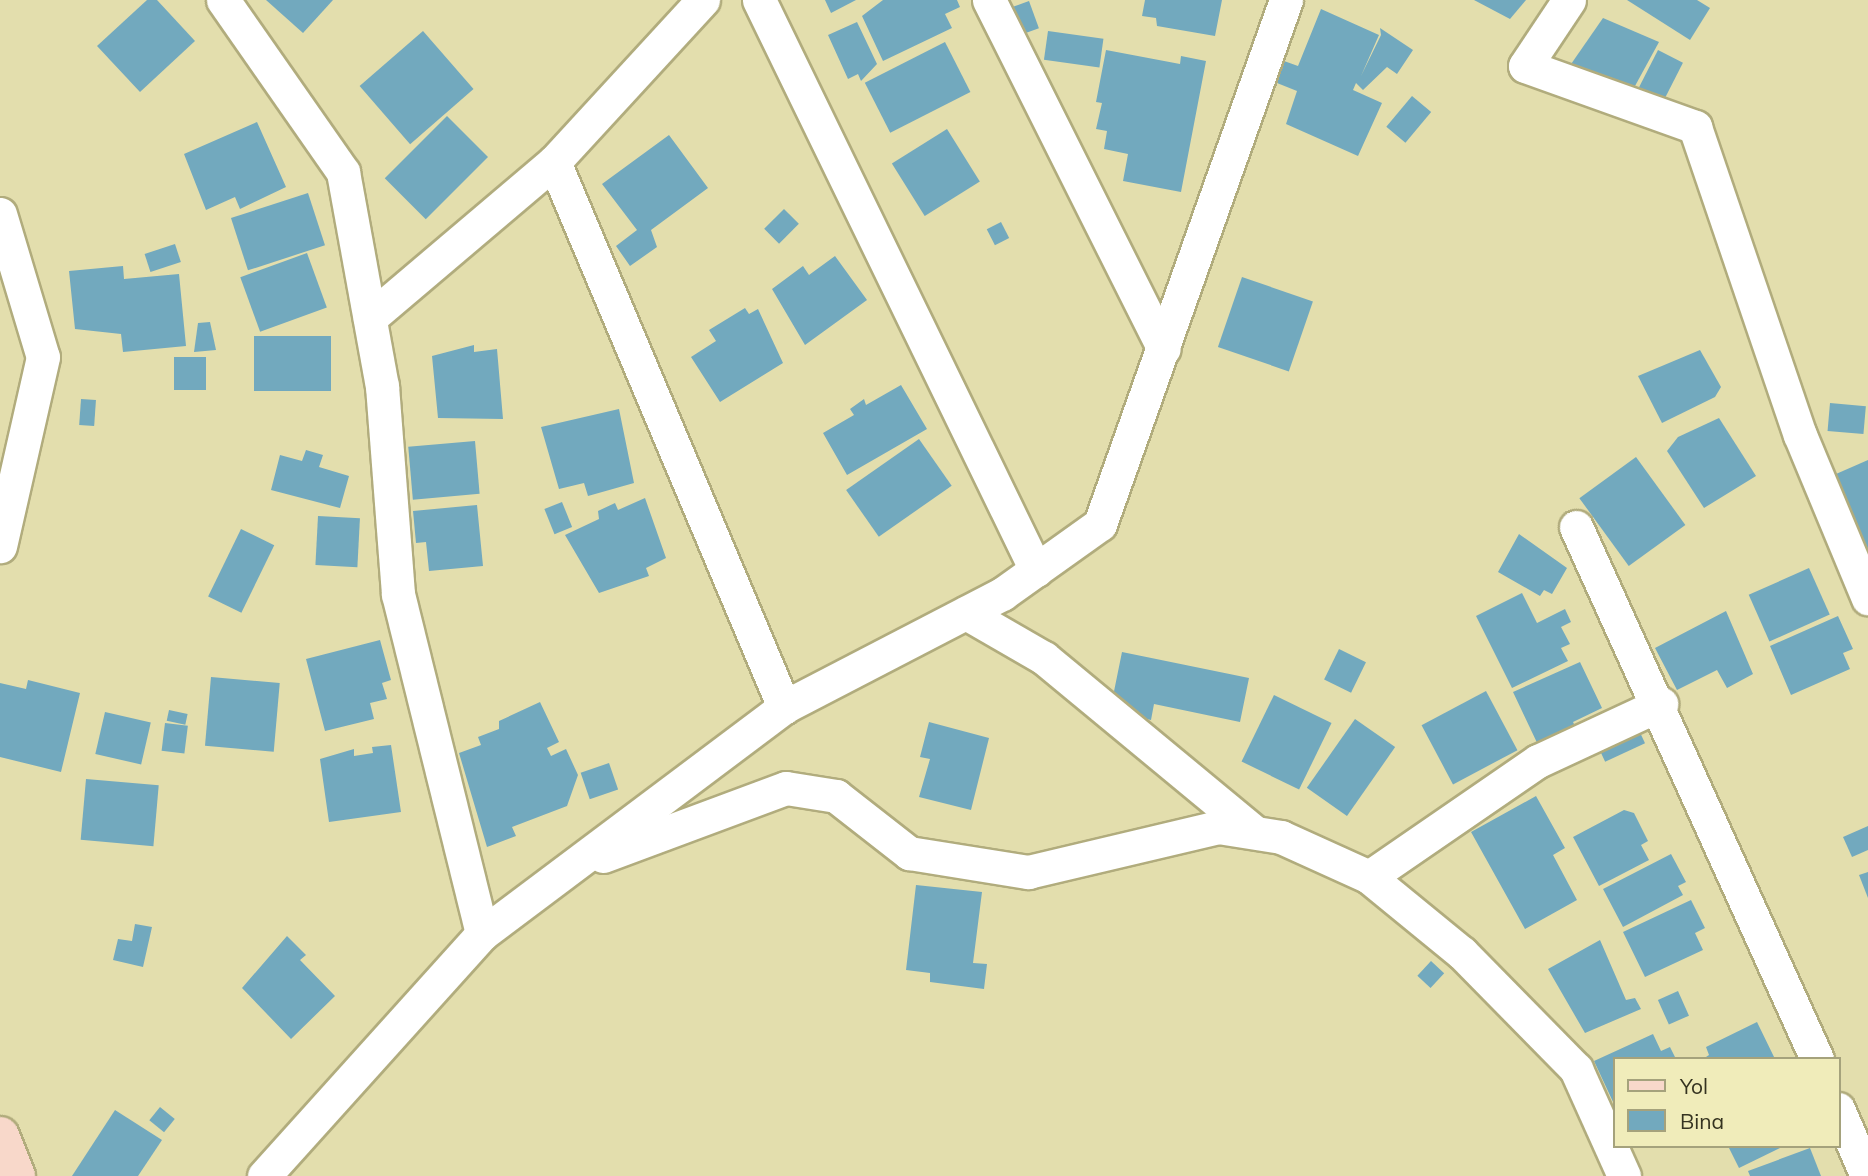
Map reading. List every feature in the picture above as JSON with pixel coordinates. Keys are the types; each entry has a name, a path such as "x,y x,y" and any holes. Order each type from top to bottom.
{"main road":[{"path":"0,1136 16,1176"}],"street":[{"path":"223,0 343,172 383,386 398,594 482,934"},
{"path":"370,318 554,162 704,0"},
{"path":"760,0 1036,570"},
{"path":"989,0 1164,349"},
{"path":"264,1176 482,934 784,706 966,613 1036,570 1100,524 1286,0"},
{"path":"1569,0 1525,66 1695,127 1800,435 1868,598"},
{"path":"554,162 784,706"},
{"path":"0,214 43,357 0,546"},
{"path":"1576,527 1661,704 1816,1057"},
{"path":"966,613 1044,658 1256,833"},
{"path":"1369,877 1538,761 1661,704"},
{"path":"569,868 786,788 836,796 909,853 1028,872 1219,827 1280,837 1369,877 1462,953 1576,1069 1624,1176"},
{"path":"1840,1114 1867,1176"}],"building":[{"path":"147,0 157,0 195,41 140,92 97,46"},
{"path":"266,0 333,0 303,33"},
{"path":"825,0 856,0 831,13"},
{"path":"883,0 957,0 960,7 945,14 952,28 883,61 862,16"},
{"path":"1145,0 1222,0 1215,36 1157,26 1156,18 1142,16"},
{"path":"1474,0 1526,0 1510,19"},
{"path":"1627,0 1697,0 1710,8 1690,40"},
{"path":"1029,1 1039,28 1023,34 1013,7"},
{"path":"1321,9 1379,35 1361,76 1381,35 1380,28 1413,50 1397,74 1387,67 1363,90 1356,83 1353,90 1382,103 1358,156 1286,124 1297,91 1277,83 1284,61 1298,66"},
{"path":"1603,18 1659,42 1629,97 1569,67"},
{"path":"857,22 877,64 861,81 858,74 848,79 828,35"},
{"path":"423,31 474,89 410,144 360,86"},
{"path":"1048,31 1103,39 1099,68 1044,60"},
{"path":"945,42 970,92 890,133 865,83"},
{"path":"1106,50 1180,64 1181,56 1206,61 1181,192 1123,181 1128,154 1104,149 1107,131 1096,129 1102,103 1096,102"},
{"path":"1658,50 1683,63 1659,110 1634,97"},
{"path":"1412,96 1431,112 1405,143 1386,127"},
{"path":"447,116 488,157 426,219 385,178"},
{"path":"257,122 286,187 240,209 235,197 206,210 184,154"},
{"path":"947,129 980,182 925,216 892,163"},
{"path":"669,135 708,188 651,230 657,247 630,266 616,246 637,230 602,184"},
{"path":"308,193 325,245 248,270 231,218"},
{"path":"784,209 799,224 779,244 764,229"},
{"path":"1001,222 1009,238 995,245 987,229"},
{"path":"175,244 181,262 150,272 145,254"},
{"path":"307,253 327,308 260,332 240,277"},
{"path":"835,256 867,300 805,345 772,289 803,266 809,275"},
{"path":"123,266 124,279 179,274 186,346 123,352 121,334 75,329 69,271"},
{"path":"1242,277 1313,301 1289,371 1218,347"},
{"path":"745,308 749,314 758,309 783,363 720,402 691,357 716,341 709,330"},
{"path":"210,322 216,350 194,352 198,323"},
{"path":"254,336 331,336 331,391 254,391"},
{"path":"474,345 474,352 497,349 503,419 438,418 432,356"},
{"path":"1700,350 1721,387 1715,397 1662,423 1638,376"},
{"path":"174,357 206,357 206,390 174,390"},
{"path":"901,385 927,429 847,475 823,433 854,415 850,409 864,399 866,405"},
{"path":"81,399 96,400 94,426 79,425"},
{"path":"1830,403 1866,406 1863,434 1828,431"},
{"path":"619,409 634,483 588,496 584,483 559,489 541,427"},
{"path":"1719,418 1756,476 1704,508 1667,451 1678,437"},
{"path":"919,439 952,486 879,537 846,490"},
{"path":"475,441 480,494 413,500 408,447"},
{"path":"306,450 323,455 319,467 349,476 340,508 271,490 280,455 302,461"},
{"path":"1636,457 1685,525 1629,566 1579,498"},
{"path":"1868,460 1868,550 1836,474"},
{"path":"645,498 666,558 646,568 649,576 599,593 565,535 599,519 598,511 615,503 618,510"},
{"path":"562,502 572,527 554,534 544,509"},
{"path":"477,505 483,566 429,571 426,542 416,543 413,511"},
{"path":"318,516 360,518 357,567 315,565"},
{"path":"241,529 274,545 241,613 208,596"},
{"path":"1519,534 1567,568 1552,594 1544,590 1540,596 1498,572"},
{"path":"1809,568 1830,615 1769,641 1749,595"},
{"path":"1522,593 1537,623 1565,609 1571,622 1561,627 1570,644 1561,648 1568,661 1512,688 1476,616"},
{"path":"1726,611 1753,674 1727,688 1717,670 1677,690 1655,648"},
{"path":"1838,616 1853,649 1843,653 1850,669 1791,695 1770,646"},
{"path":"380,640 391,680 382,683 387,699 370,703 374,719 325,731 306,659"},
{"path":"1339,649 1366,662 1351,693 1324,680"},
{"path":"1122,652 1249,678 1240,722 1154,704 1151,720 1110,711"},
{"path":"1580,662 1602,708 1573,722 1578,732 1540,749 1513,692"},
{"path":"211,677 280,683 274,752 205,746"},
{"path":"28,680 80,693 61,772 0,757 0,683 26,689"},
{"path":"1486,691 1517,750 1453,784 1422,725"},
{"path":"1274,695 1332,723 1299,790 1242,762"},
{"path":"540,702 559,742 547,748 551,756 566,749 578,775 567,806 512,827 516,836 487,847 459,753 481,745 478,737 499,729 499,721"},
{"path":"169,710 188,714 185,725 167,721"},
{"path":"105,712 151,723 141,764 95,754"},
{"path":"1355,719 1395,747 1347,816 1307,788"},
{"path":"929,722 989,738 971,810 919,797 930,759 920,757"},
{"path":"165,723 188,726 184,754 162,751"},
{"path":"1637,726 1645,743 1605,762 1597,745"},
{"path":"391,745 401,812 329,822 320,759 354,749 354,756 373,753 372,747"},
{"path":"609,763 618,789 590,799 581,773"},
{"path":"86,779 159,785 153,846 81,840"},
{"path":"1536,796 1565,848 1553,855 1577,900 1525,929 1471,832"},
{"path":"1624,810 1634,813 1648,841 1641,845 1649,860 1599,886 1573,837"},
{"path":"1868,826 1868,850 1852,857 1843,837"},
{"path":"1671,854 1686,882 1678,886 1683,895 1623,927 1603,889"},
{"path":"1868,872 1868,898 1859,875"},
{"path":"916,885 982,892 973,963 987,964 984,989 930,982 930,973 906,970"},
{"path":"1691,900 1705,928 1695,933 1703,950 1645,977 1623,932"},
{"path":"135,924 152,927 143,967 113,960 118,939 132,941"},
{"path":"287,936 306,955 300,960 335,996 291,1039 242,988"},
{"path":"1600,940 1626,1000 1635,998 1641,1009 1585,1033 1548,969"},
{"path":"1431,961 1444,973 1431,988 1417,976"},
{"path":"1678,991 1689,1016 1669,1025 1658,1000"},
{"path":"1757,1022 1774,1057 1706,1057 1709,1055 1706,1047"},
{"path":"1653,1034 1661,1051 1670,1047 1675,1057 1612,1057 1612,1100 1594,1061"},
{"path":"160,1107 175,1119 164,1132 149,1120"},
{"path":"115,1110 162,1140 138,1176 72,1176"},
{"path":"1729,1148 1780,1148 1739,1168"},
{"path":"1810,1148 1821,1176 1750,1176 1748,1171"}]}
